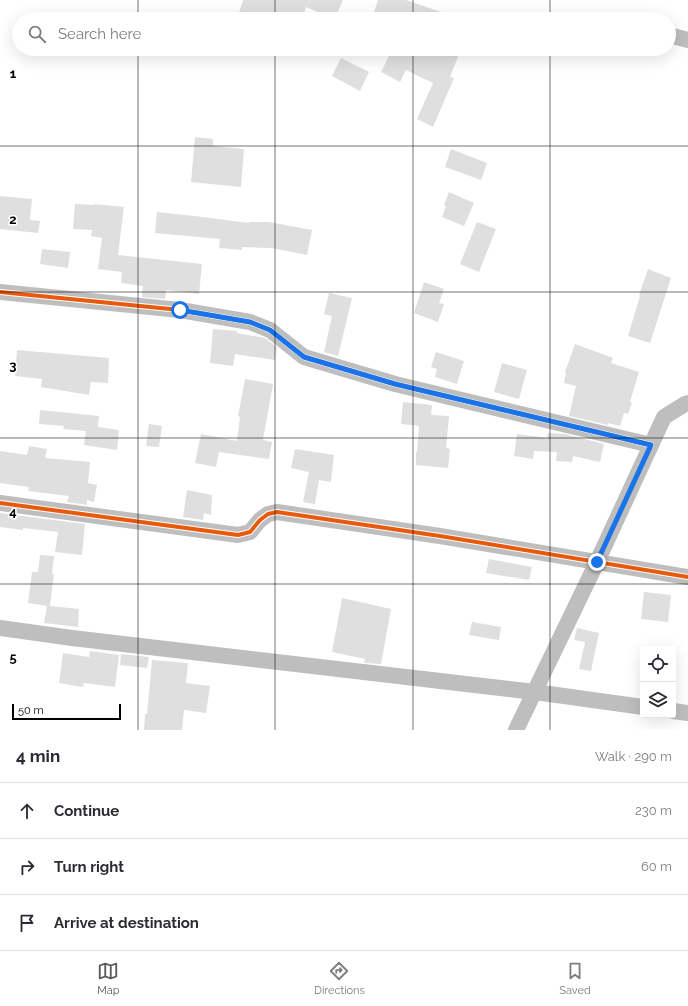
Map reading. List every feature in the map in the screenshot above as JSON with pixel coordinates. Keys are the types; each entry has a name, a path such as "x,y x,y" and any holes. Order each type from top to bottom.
{"street":[{"path":"676,37 688,40"},
{"path":"0,292 180,310 250,322 270,330 304,357 395,384 651,445"},
{"path":"516,730 597,562 664,417 688,403"},
{"path":"0,503 238,535 250,532 260,520 268,514 277,512 440,536 688,577"},
{"path":"0,628 535,692 640,707"},
{"path":"676,712 688,714"}],"building":[{"path":"243,0 343,0 338,12 318,12 306,7 304,12 239,12"},
{"path":"378,0 406,0 441,12 374,12"},
{"path":"389,56 458,56 450,77 454,78 433,127 417,119 433,83 406,70 400,82 381,72"},
{"path":"341,58 369,72 360,91 332,76"},
{"path":"195,137 213,139 213,146 244,149 241,187 191,182"},
{"path":"451,149 487,163 481,180 445,167"},
{"path":"449,192 474,203 464,226 442,217 446,206 444,205"},
{"path":"0,196 32,199 30,220 40,221 38,233 0,229"},
{"path":"75,204 124,207 118,255 202,264 199,294 166,290 165,299 142,297 143,286 121,283 122,272 98,269 102,238 91,236 92,230 73,229"},
{"path":"157,212 249,223 269,222 312,230 307,255 272,248 242,247 242,250 219,248 220,239 155,233"},
{"path":"477,222 496,229 479,272 460,264"},
{"path":"42,249 70,252 68,268 40,264"},
{"path":"648,269 671,278 650,343 628,336"},
{"path":"424,282 444,289 439,303 444,304 438,322 414,313"},
{"path":"329,293 352,298 338,356 324,352 332,316 324,314"},
{"path":"213,329 237,331 237,333 265,338 277,347 275,360 235,354 233,366 210,363"},
{"path":"575,344 613,358 611,363 639,372 630,402 632,403 628,414 624,413 620,426 608,423 608,425 569,416 576,386 564,383 565,372"},
{"path":"17,350 109,358 108,383 91,382 89,395 41,387 42,379 15,376"},
{"path":"436,352 464,361 457,384 435,377 437,369 431,367"},
{"path":"502,363 527,370 519,399 494,392"},
{"path":"245,379 273,384 263,440 272,442 269,459 219,452 216,467 195,463 201,434 237,441 240,417 238,416"},
{"path":"403,402 432,405 431,415 449,416 446,448 450,449 448,468 416,465 419,426 401,424"},
{"path":"40,410 99,416 98,427 119,430 117,450 84,445 86,431 63,429 64,426 39,424"},
{"path":"149,424 162,426 159,447 146,446"},
{"path":"548,433 565,434 604,444 600,462 573,456 572,462 556,461 557,452 534,451 533,459 514,456 517,434 547,438"},
{"path":"29,446 47,449 45,458 90,462 88,483 97,485 94,502 87,500 87,505 67,502 69,496 28,491 29,487 0,483 0,451 27,455"},
{"path":"295,449 334,455 331,482 319,480 315,504 303,502 309,472 291,468"},
{"path":"187,490 212,495 211,515 204,513 203,520 183,517"},
{"path":"0,513 85,524 82,555 55,552 58,532 0,527"},
{"path":"40,555 54,556 52,574 54,574 50,606 79,609 78,627 44,623 47,606 28,603 32,572 38,572"},
{"path":"489,559 532,567 529,580 486,573"},
{"path":"644,592 671,595 668,622 641,619"},
{"path":"342,598 391,609 381,664 364,663 365,659 332,652"},
{"path":"472,622 501,627 499,640 469,635"},
{"path":"577,628 599,633 591,671 579,669 585,642 574,640"},
{"path":"90,651 119,655 115,687 84,683 83,687 59,683 63,653 89,657"},
{"path":"121,654 149,657 147,668 120,665"},
{"path":"152,660 188,663 186,683 210,686 206,713 184,710 182,730 144,730"}],"cycle path":[{"path":"0,292 180,310 250,322 270,330 304,357 395,384 651,445"},
{"path":"0,503 238,535 250,532 260,520 268,514 277,512 440,536 688,577"}],"route":[{"path":"180,310 250,322 270,330 304,357 395,384 651,445 597,562"}]}
